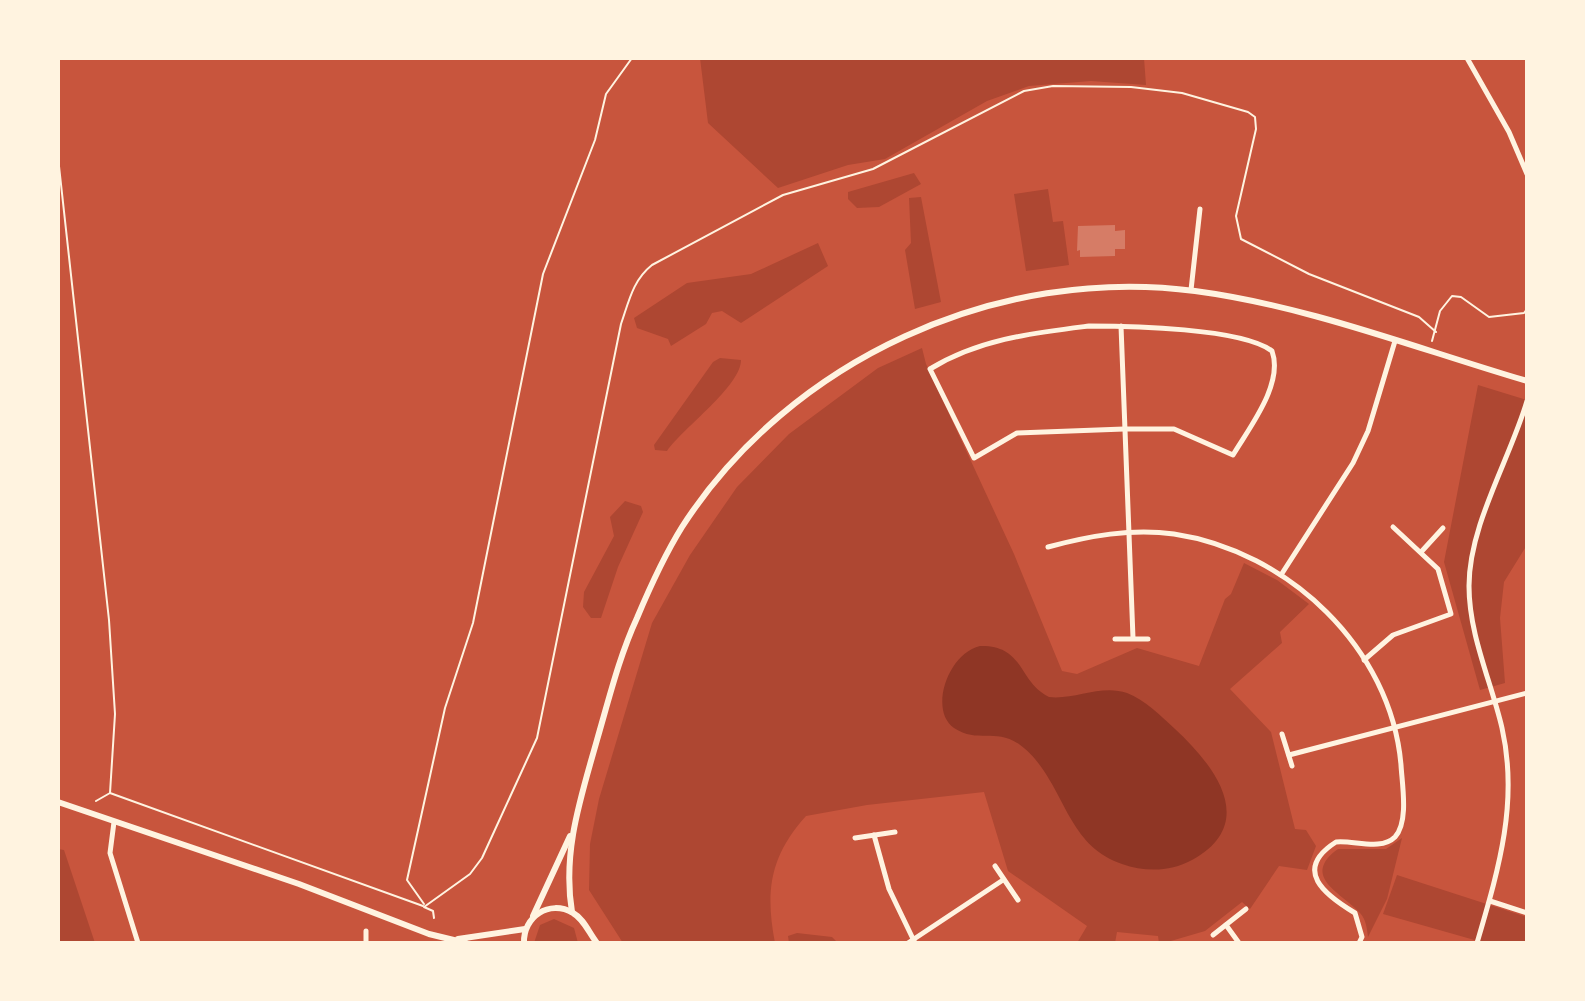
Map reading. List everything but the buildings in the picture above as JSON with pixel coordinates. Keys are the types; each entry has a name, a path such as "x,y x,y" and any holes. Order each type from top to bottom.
{"street":[{"path":"1467,58 1509,132 1527,174"},
{"path":"1191,290 1200,209"},
{"path":"597,943 572,912 568,872 572,833 612,685 657,572 683,526 720,477 764,431 792,407 872,351 965,312 1063,291 1113,287 1191,290 1246,299 1527,381"},
{"path":"1121,326 1133,638"},
{"path":"1121,326 1152,326 1251,342 1272,351 1276,362 1268,392 1233,455 1174,429 1124,429 1017,433 974,458 930,369 974,346 1020,335 1121,326"},
{"path":"1281,575 1353,463 1368,431 1395,341"},
{"path":"1477,943 1507,827 1510,786 1495,701 1471,612 1470,565 1478,533 1527,401"},
{"path":"1364,660 1393,635 1451,614 1438,569 1393,527"},
{"path":"1422,551 1443,528"},
{"path":"1048,547 1092,535 1128,532 1173,534 1237,550 1281,575 1315,600 1364,660 1394,728 1402,785 1401,823 1397,835 1382,844 1336,842 1319,857 1315,875 1324,894 1355,913 1360,925 1359,943"},
{"path":"1115,639 1148,639"},
{"path":"1289,755 1527,693"},
{"path":"1282,734 1292,766"},
{"path":"58,802 466,943"},
{"path":"114,822 110,853 138,943"},
{"path":"855,838 895,832"},
{"path":"524,943 525,929 572,833"},
{"path":"874,835 889,889 912,942 1003,880"},
{"path":"995,866 1018,900"},
{"path":"1490,901 1527,913"},
{"path":"532,918 551,908 572,912"},
{"path":"1213,935 1246,909"},
{"path":"1226,925 1239,943"},
{"path":"450,939 489,937 525,929"},
{"path":"366,931 366,943"},
{"path":"588,932 588,943"}],"path":[{"path":"96,801 110,793 424,907 424,899 407,880 445,708 473,623 543,274 595,140 606,94 632,58"},
{"path":"58,157 109,620 115,714 110,793"},
{"path":"1436,332 1440,311 1452,296 1461,297 1489,317 1524,313 1527,309"}],"shaded area":[{"path":"700,58 1144,58 1146,85 1091,81 1029,86 987,101 885,159 848,165 778,188 708,123"},
{"path":"914,173 921,184 879,207 857,208 848,199 848,192"},
{"path":"1048,189 1053,222 1063,221 1069,265 1026,271 1014,194"},
{"path":"921,197 941,302 915,309 905,250 911,243 909,198"},
{"path":"818,243 828,266 741,323 722,311 712,313 706,324 671,346 668,339 637,328 634,318 687,283 751,274"},
{"path":"922,348 926,364 1014,554 1062,671 1077,674 1137,648 1199,666 1225,599 1231,594 1244,563 1277,580 1309,604 1280,632 1282,643 1230,689 1271,732 1295,829 1306,830 1316,846 1307,870 1279,866 1250,909 1242,902 1205,931 1164,943 1159,943 1158,936 1117,932 1115,943 1077,943 1087,926 1008,871 984,792 867,805 806,816 785,845 773,875 771,907 775,943 623,943 589,890 590,844 599,799 652,623 690,555 737,487 789,434 878,368"},
{"path":"720,358 741,360 732,382 667,451 655,450 654,445 713,362"},
{"path":"1478,385 1527,400 1527,545 1504,582 1500,618 1505,683 1480,690 1444,562"},
{"path":"625,501 641,506 643,512 618,567 601,618 591,618 583,607 584,592 614,536 610,517"},
{"path":"980,646 1005,651 1031,683 1049,697 1117,691 1134,696 1158,714 1204,760 1224,794 1227,812 1223,829 1212,845 1192,860 1166,869 1122,864 1091,846 1071,819 1046,773 1023,747 1003,737 964,733 947,720 943,709 945,684 958,660"},
{"path":"1402,838 1387,899 1368,937 1362,915 1328,884 1323,868 1327,859 1338,849 1386,849"},
{"path":"58,849 64,850 95,943 58,943"},
{"path":"1397,875 1527,917 1527,943 1485,943 1383,914"},
{"path":"554,919 574,928 578,943 534,943 540,925"},
{"path":"797,933 832,937 838,943 789,943 788,936"}]}
